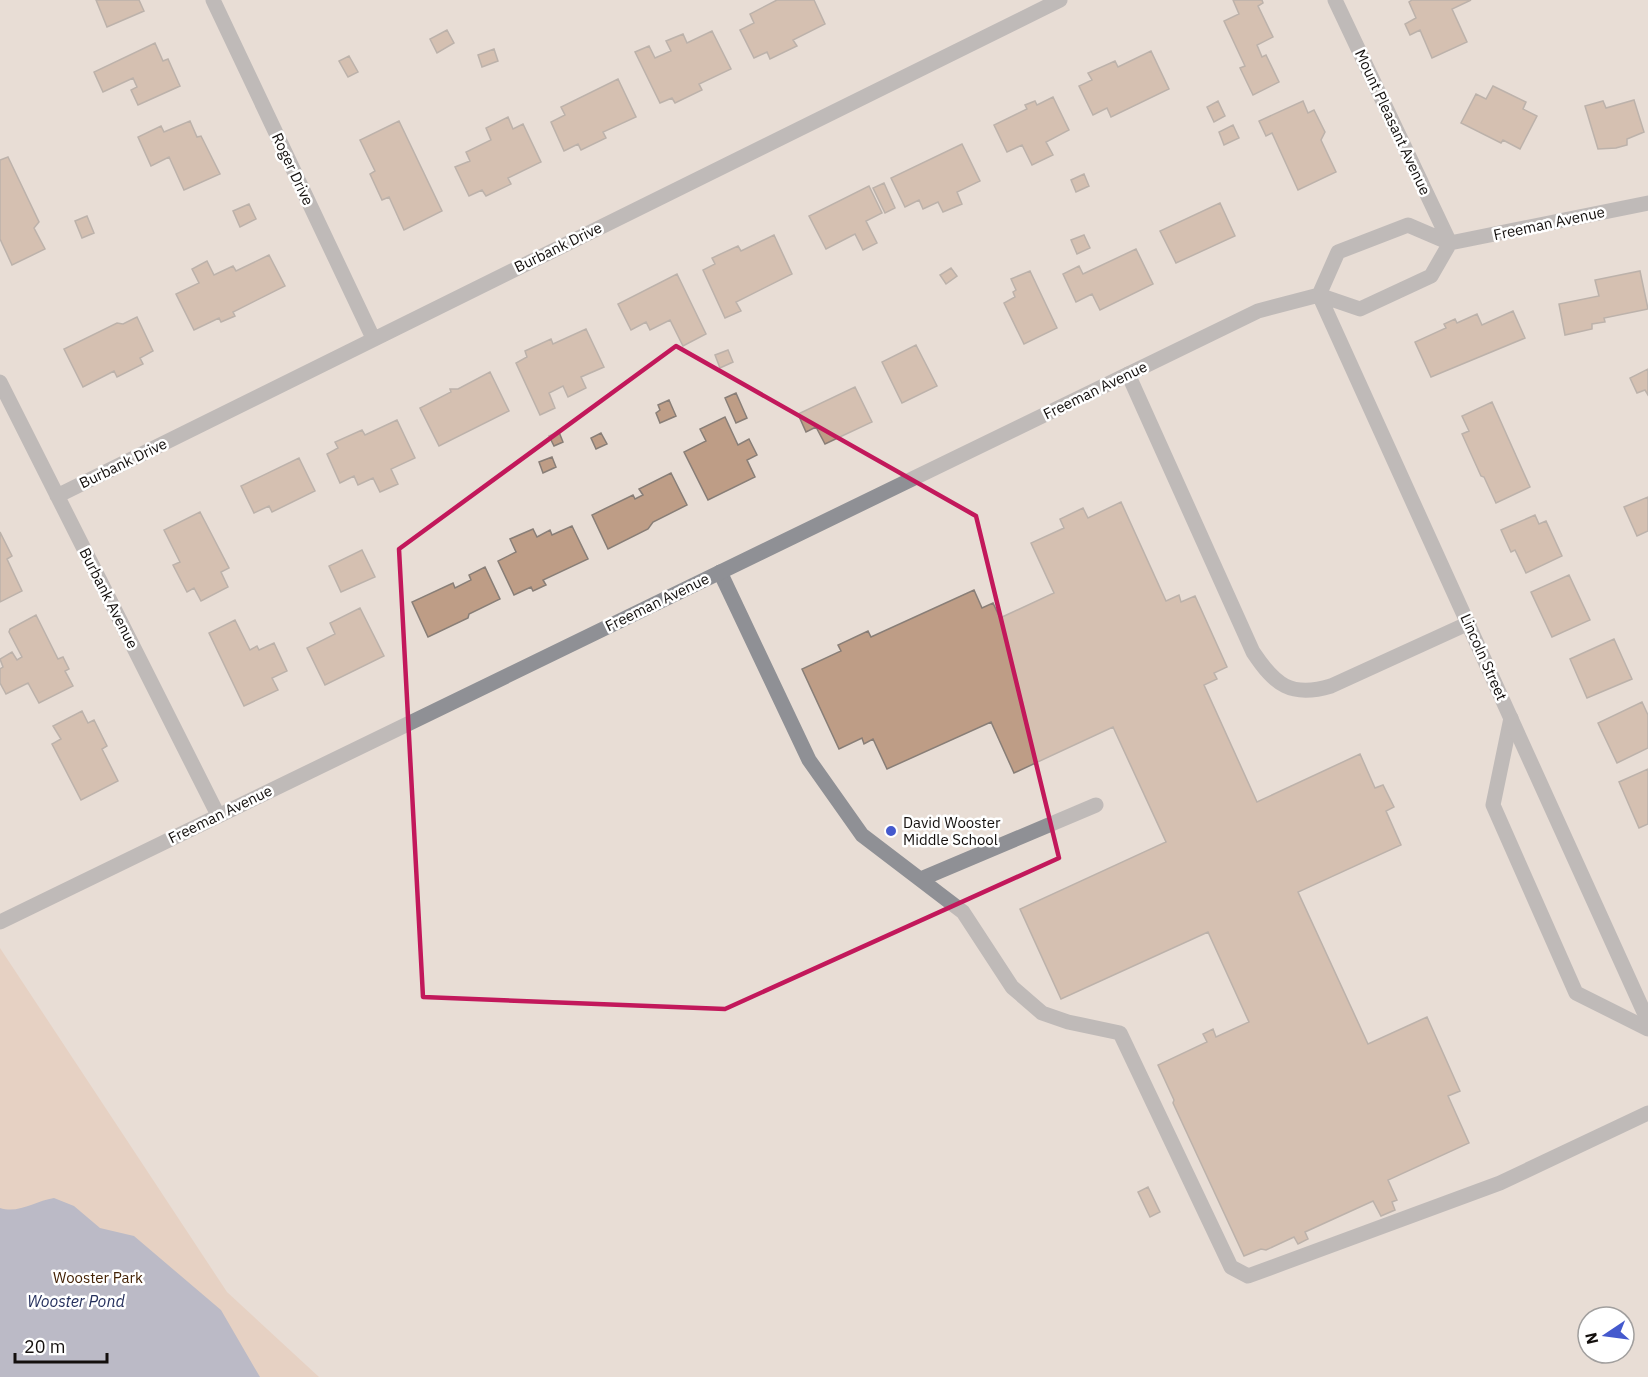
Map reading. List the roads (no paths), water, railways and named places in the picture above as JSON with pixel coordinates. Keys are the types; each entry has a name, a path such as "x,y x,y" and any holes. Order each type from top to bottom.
{"street":[{"name":"Roger Drive","path":"213,0 373,338"},
{"name":"Burbank Drive","path":"57,496 1060,0"},
{"name":"Mount Pleasant Avenue","path":"1335,0 1450,243"},
{"name":"Freeman Avenue","path":"1450,243 1648,203"},
{"path":"1408,225 1450,243 1431,276 1360,309 1319,295 1338,252 1408,225"},
{"name":"Freeman Avenue","path":"0,922 1258,311 1319,295"},
{"name":"Lincoln Street","path":"1319,295 1648,1021"},
{"path":"1128,374 1253,652 1267,672 1282,684 1299,691 1331,686 1469,624"},
{"name":"Burbank Avenue","path":"0,382 218,815"},
{"path":"720,572 809,760 862,835 963,912 1012,987 1042,1012 1068,1022 1120,1033 1231,1267 1248,1276 1500,1182 1648,1113"},
{"path":"1510,718 1493,806 1576,993 1648,1029"},
{"path":"921,879 1096,805"}],"water":[{"name":"Wooster Pond","path":"54,1198 74,1206 100,1228 134,1236 221,1310 260,1377 0,1377 0,1208 20,1208"}],"place":[{"name":"David Wooster Middle School","path":"891,831"}],"park label":[{"name":"Wooster Park","path":"98,1277"}]}
